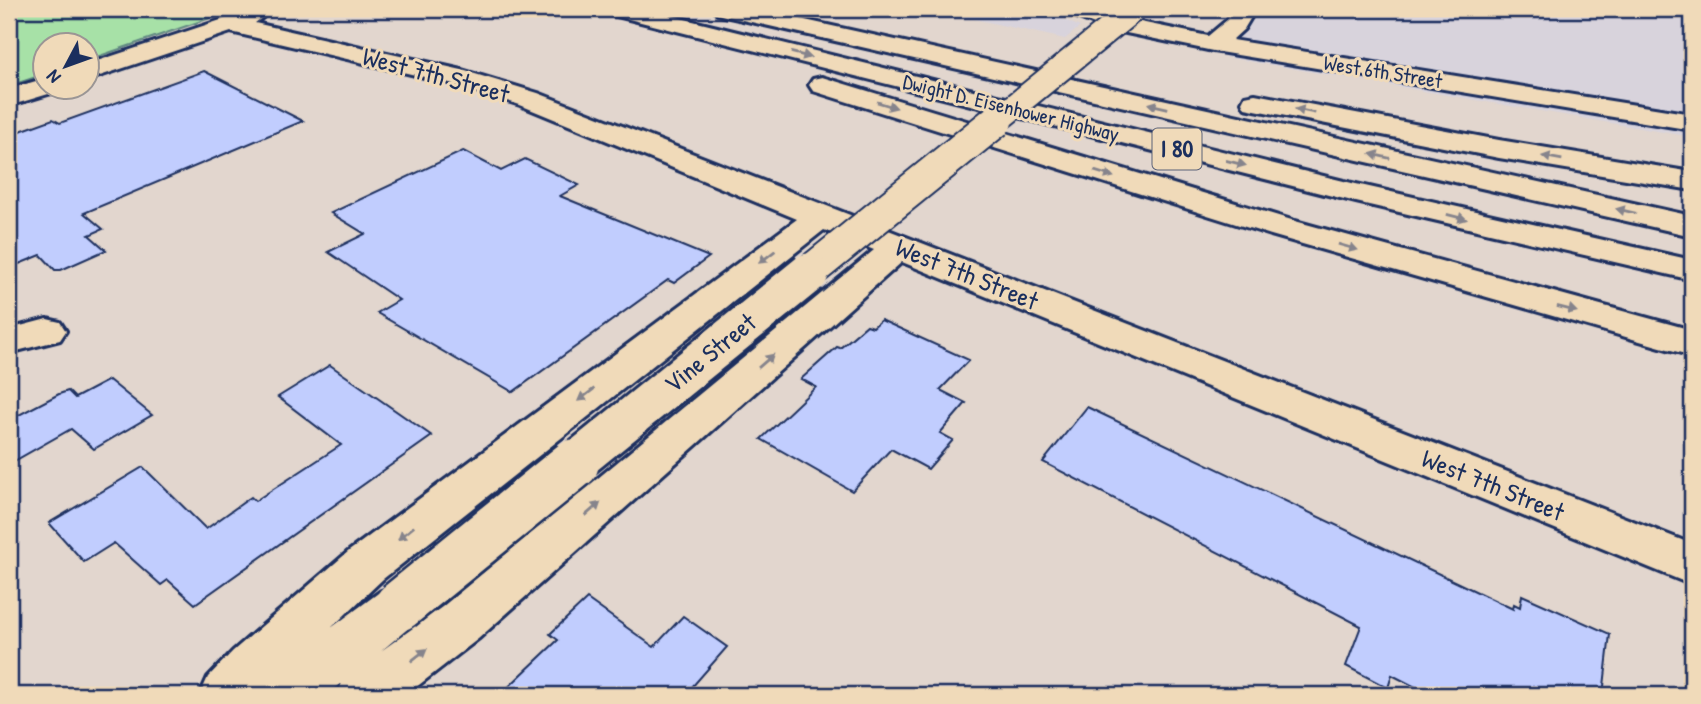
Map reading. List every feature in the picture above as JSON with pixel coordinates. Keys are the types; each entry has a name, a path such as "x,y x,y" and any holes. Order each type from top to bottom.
{"main road":[{"path":"102,67 276,9"},
{"name":"Dwight D. Eisenhower Highway","path":"617,9 1369,196 1692,270"},
{"name":"Dwight D. Eisenhower Highway","path":"725,9 1692,226"},
{"name":"West 6th Street","path":"1077,9 1115,24 1213,44 1692,122"},
{"name":"Vine Street","path":"286,695 1134,9"},
{"path":"1213,44 1236,24 1245,9"},
{"path":"757,16 881,29 1499,149 1692,181"},
{"path":"664,19 778,72 1058,160 1474,284 1692,343"},
{"name":"West 7th Street","path":"228,24 497,88 1692,565"},
{"path":"9,99 32,91"},
{"name":"Vine Street","path":"227,695 297,627 395,542 822,216"},
{"name":"Vine Street","path":"364,695 460,623 899,247"},
{"path":"9,341 47,331"}],"shaded area":[{"path":"929,9 1041,9 1080,27 1065,39"},
{"path":"1231,9 1692,9 1692,137 1225,57"}],"green space":[{"path":"9,9 236,9 102,55 102,32 32,32 32,78 9,86"}],"building":[{"path":"204,71 303,121 84,213 103,229 89,235 106,250 61,270 55,270 41,255 9,268 9,135 53,119 60,123"},
{"path":"463,151 501,171 525,159 579,185 560,196 709,257 674,283 668,280 513,392 377,313 399,300 328,252 365,234 331,213"},
{"path":"881,320 969,360 940,390 966,403 940,433 953,440 928,469 891,449 852,491 761,439 816,387 801,379 837,347 840,348 867,325 873,327"},
{"path":"330,365 432,436 195,604 168,580 161,585 114,543 84,562 49,523 143,467 206,529 251,497 255,501 341,445 278,397"},
{"path":"109,380 152,415 94,449 71,429 9,464 9,420 59,394 68,391 75,398"},
{"path":"1087,407 1513,609 1514,604 1520,607 1522,595 1610,634 1603,695 1431,695 1392,675 1388,688 1346,666 1361,626 1043,462"},
{"path":"587,599 654,647 683,616 727,647 685,695 500,695 558,640 550,634"}]}
